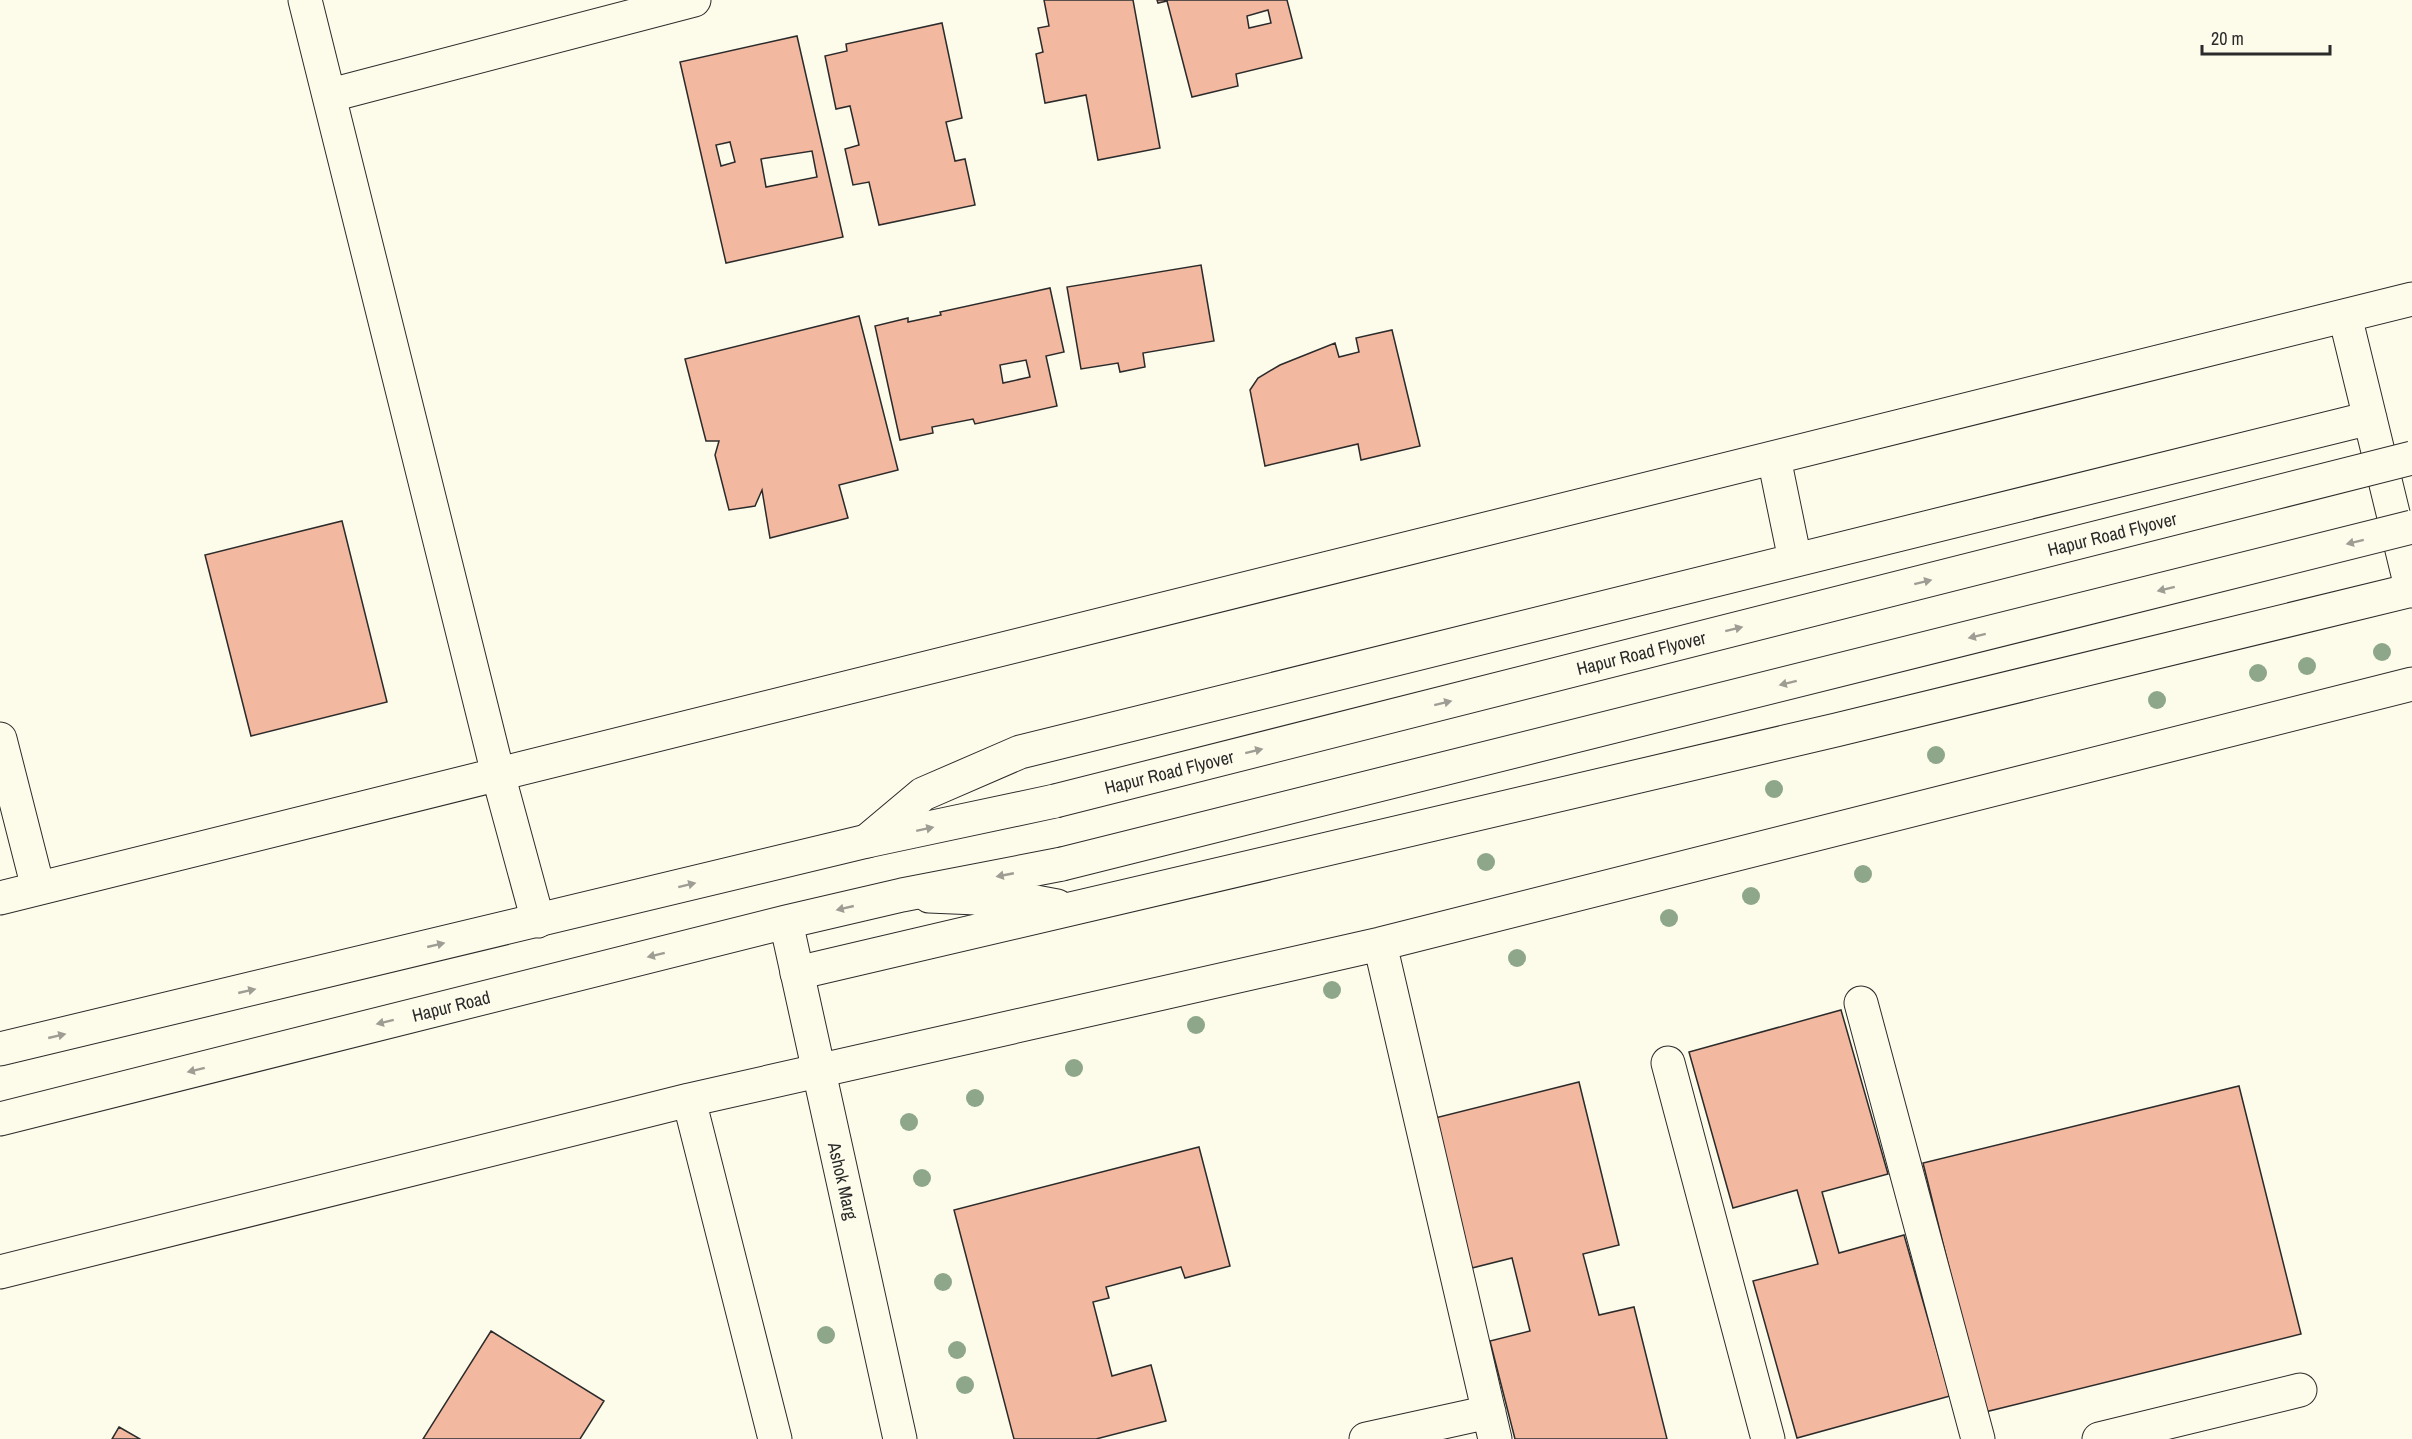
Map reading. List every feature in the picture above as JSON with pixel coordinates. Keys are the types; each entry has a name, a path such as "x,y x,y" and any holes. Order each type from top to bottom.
{"street":[{"path":"305,0 331,95 498,774 538,921"},
{"path":"331,95 694,0"},
{"path":"0,898 2412,299"},
{"path":"796,973 1848,727 2412,590 2345,316"},
{"path":"0,1049 867,842 923,794 1020,752 2370,418"},
{"path":"1774,458 1795,561"},
{"name":"Hapur Road Flyover","path":"867,842 1055,801 2412,458"},
{"path":"902,895 1062,864 2412,527"},
{"path":"0,1272 689,1100 1380,944 2412,684"},
{"path":"0,739 38,888"},
{"path":"902,895 1025,900 1073,909"},
{"name":"Hapur Road","path":"0,1119 902,895"},
{"name":"Ashok Marg","path":"786,922 900,1439"},
{"path":"1366,1439 1492,1426 1380,944"},
{"path":"1861,1003 1977,1439"},
{"path":"1668,1063 1768,1439"},
{"path":"689,1100 775,1439"},
{"path":"2099,1439 2300,1390"}],"building":[{"path":"1044,0 1133,0 1160,148 1098,160 1086,95 1045,103 1036,54 1043,52 1038,28 1049,26"},
{"path":"1157,0 1287,0 1302,58 1236,74 1238,86 1192,97 1167,1 1158,3","holes":["1268,10 1271,23 1249,28 1247,16"]},
{"path":"942,23 962,118 946,122 955,161 965,159 975,205 879,225 869,182 853,185 845,149 859,145 850,106 836,109 825,56 847,51 846,44"},
{"path":"797,36 843,237 726,263 680,62","holes":["730,142 735,162 721,166 716,145","812,151 817,177 766,187 761,159"]},
{"path":"1201,265 1214,341 1143,353 1145,367 1120,372 1118,363 1081,369 1067,287"},
{"path":"1050,288 1064,352 1046,356 1057,406 975,424 973,419 932,427 933,433 900,440 875,326 908,318 908,322 941,315 940,312","holes":["1026,360 1030,377 1003,383 1000,365"]},
{"path":"859,316 898,470 839,485 848,518 770,538 762,490 755,506 729,510 715,455 719,441 706,441 685,359"},
{"path":"1392,330 1420,446 1361,460 1358,444 1265,466 1250,390 1258,378 1280,365 1335,343 1339,357 1359,352 1356,338"},
{"path":"342,521 387,702 251,736 205,555"},
{"path":"1841,1010 1888,1174 1822,1192 1839,1253 1904,1235 1950,1396 1797,1438 1753,1281 1818,1264 1797,1190 1733,1208 1689,1052"},
{"path":"1579,1082 1619,1245 1583,1254 1599,1315 1634,1307 1667,1439 1515,1439 1490,1341 1530,1331 1512,1258 1472,1268 1435,1118"},
{"path":"2239,1086 2301,1334 1985,1412 1923,1163"},
{"path":"1199,1147 1230,1266 1185,1278 1181,1267 1106,1287 1109,1298 1093,1302 1112,1376 1151,1365 1166,1421 1096,1439 1014,1439 954,1210"},
{"path":"491,1331 604,1401 580,1439 423,1439"},
{"path":"119,1427 140,1439 112,1439"}]}
